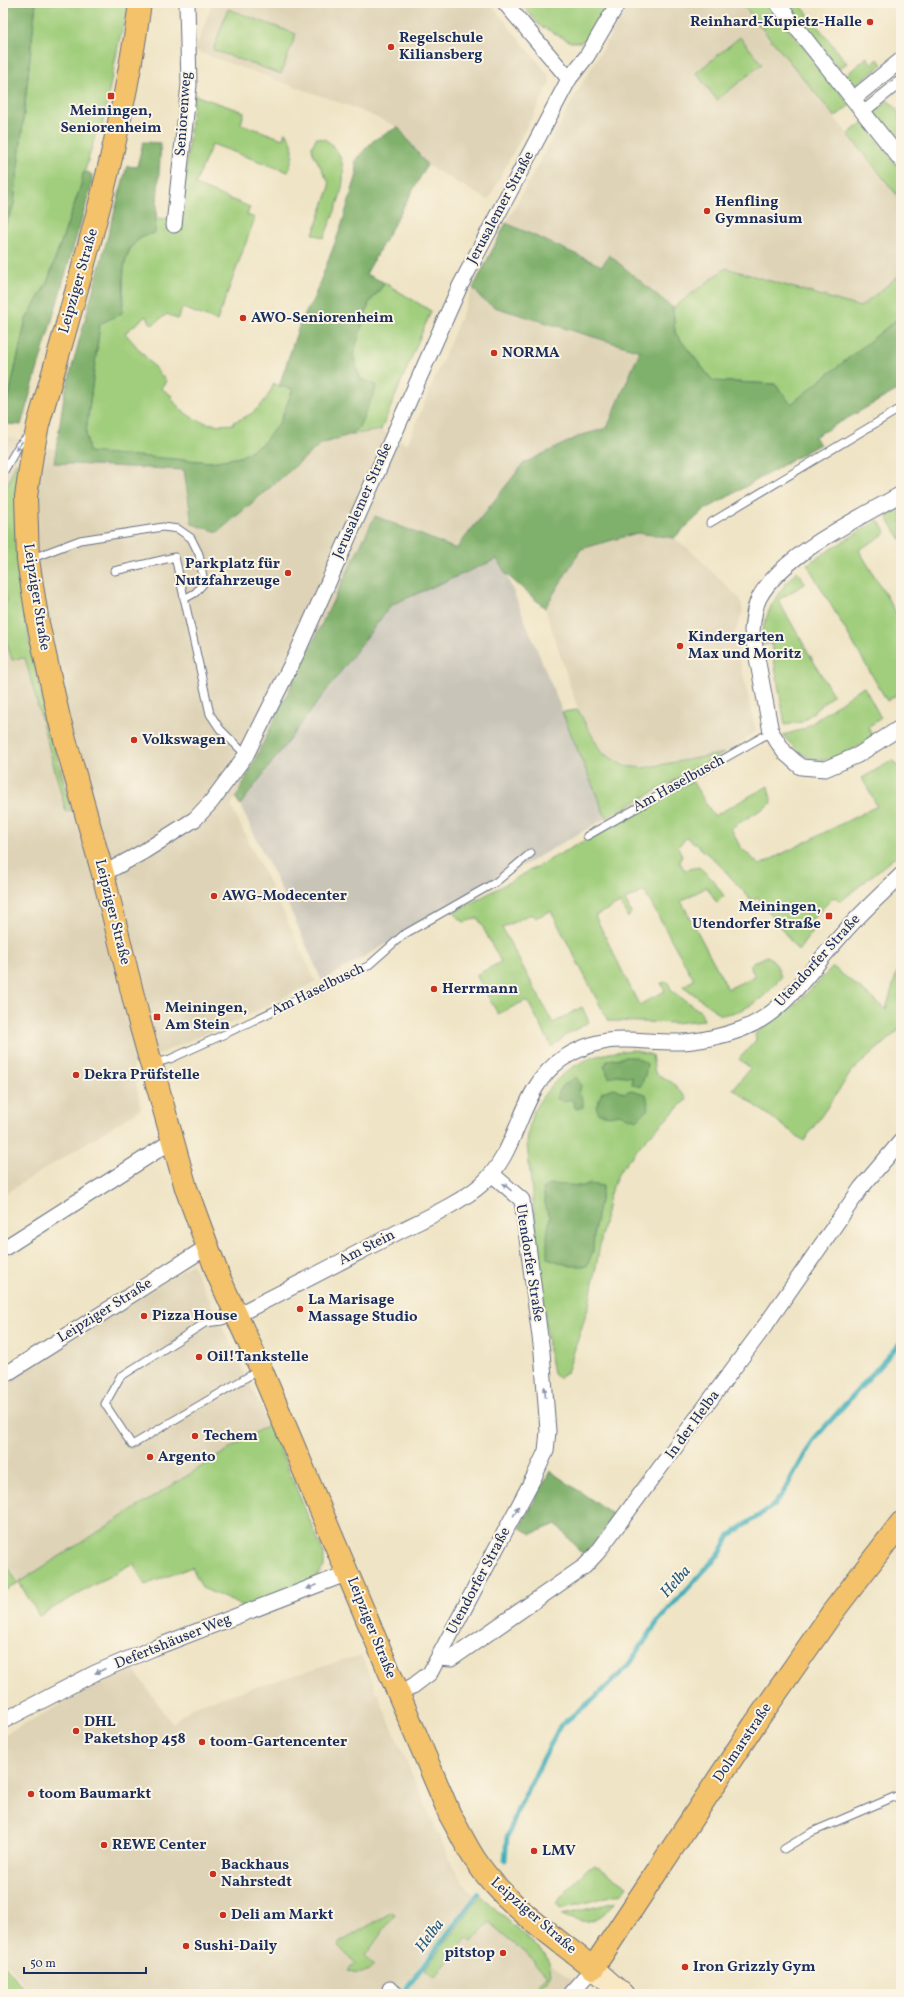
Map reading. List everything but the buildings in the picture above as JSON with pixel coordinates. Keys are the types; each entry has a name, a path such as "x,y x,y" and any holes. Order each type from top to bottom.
{"main road":[{"name":"Leipziger Straße","path":"140,3 131,68 112,159 93,232 38,425 26,496 28,560 38,623 59,718 103,874 172,1141 186,1188 207,1247 237,1315 254,1372 348,1573 397,1694 450,1815 474,1858 507,1898 623,1994"},
{"name":"Dolmarstraße","path":"593,1968 754,1725 832,1613 901,1523"}],"street":[{"name":"Seniorenweg","path":"174,225 188,85 187,3"},
{"path":"505,3 568,79"},
{"name":"Jerusalemer Straße","path":"103,874 143,852 195,819 211,802 246,755 296,655 460,286 568,79 587,56 618,3"},
{"path":"777,3 901,160"},
{"path":"853,99 901,60"},
{"path":"863,112 901,82"},
{"path":"901,494 794,558 759,598 753,614 752,631 771,732 785,753 801,767 825,769 858,756 901,727"},
{"name":"Utendorfer Straße","path":"397,1694 413,1686 430,1673 440,1658 459,1617 534,1477 546,1451 548,1431 542,1352 522,1200 492,1174 514,1134 528,1098 545,1074 556,1063 578,1050 606,1040 682,1042 740,1030 756,1023 776,1010 793,994 839,937 867,907 901,875"},
{"path":"3,1249 172,1141"},
{"name":"In der Helba","path":"440,1658 451,1659 585,1566 602,1547 767,1323 857,1193 901,1141"},
{"name":"Am Stein","path":"237,1315 469,1194 492,1174"},
{"name":"Leipziger Straße","path":"3,1376 207,1247"},
{"name":"Defertshäuser Weg","path":"3,1722 95,1673 348,1573"},
{"path":"570,1994 593,1968"}],"lane":[{"path":"710,523 901,408"},
{"path":"4,470 19,445 38,425"},
{"path":"28,560 80,540 164,527 178,529 191,538 199,554 204,583 195,593 184,599"},
{"path":"114,571 175,557 210,714 220,729 246,755"},
{"name":"Am Haselbusch","path":"587,836 771,732"},
{"name":"Am Haselbusch","path":"152,1064 170,1059 368,966 403,935 496,882 531,853"},
{"path":"237,1315 222,1321 205,1323 120,1377 105,1404 132,1445 254,1372"},
{"path":"784,1849 812,1832 901,1794"}],"shaded area":[{"path":"212,3 490,3 549,76 550,83 488,200 427,165 398,127 352,107 195,51"},
{"name":"Henfling Gymnasium","path":"630,3 741,3 901,199 901,316 791,405 713,381 609,255 602,266 506,223 580,87"},
{"path":"473,288 482,299 494,307 640,351 607,428 582,435 524,463 456,549 375,516 231,806 316,982 238,1020 133,1065 141,1109 3,1195 3,435 55,449 54,463 184,470 192,524 218,532 321,444 349,435 381,430 407,444"},
{"path":"637,533 674,538 690,550 740,599 743,611 734,635 756,731 725,753 643,768 624,765 601,752 578,710 545,608 581,549"},
{"path":"497,559 506,574 606,818 322,981 286,900 240,805 391,605"},
{"path":"192,1264 269,1424 19,1582 3,1557 3,1383"},
{"path":"361,1655 429,1814 454,1868 467,1887 489,1910 537,1953 589,1994 32,1994 3,1958 3,1735 132,1667 172,1723 194,1706"}],"green space":[{"path":"3,3 36,3 14,204 3,232"},
{"path":"36,3 130,3 119,41 102,127 95,136 81,185 47,283 26,319 3,423 3,232 14,204"},
{"path":"521,3 610,3 590,38 581,42 571,42 539,25"},
{"path":"741,3 768,3 850,105 835,117"},
{"path":"787,3 799,3 847,63 839,69"},
{"path":"228,9 296,34 281,74 213,50"},
{"path":"740,37 762,64 717,100 696,73"},
{"path":"867,57 872,64 878,59 882,65 852,87 844,77"},
{"path":"194,95 244,112 241,124 283,139 285,132 293,146 288,172 212,144 195,185 250,207 247,215 255,218 217,321 183,308 177,319 167,314 152,325 146,316 125,333 166,381 161,388 172,396 171,398 177,406 191,417 206,423 224,425 234,424 233,422 248,416 259,407 267,397 274,383 279,386 293,389 280,422 262,444 240,457 212,462 89,453 86,433 100,324 124,303 123,281 126,259 136,242 155,233 156,218 180,220"},
{"path":"888,101 897,110 899,115 901,127 901,146 874,112"},
{"path":"863,122 901,171 901,200 848,134"},
{"path":"398,127 427,165 366,274 385,283 369,303 353,355 360,379 377,386 358,429 349,435 321,444 218,532 192,524 184,470 54,463 64,396 127,166 137,167 143,142 161,143 155,233 142,238 133,245 128,254 123,277 122,313 100,324 86,433 89,452 212,462 240,457 262,444 280,422 293,389 279,386 300,323 313,300 341,227 357,174 355,160 374,140"},
{"path":"316,138 327,141 335,148 341,159 343,170 341,193 324,238 313,234 329,189 329,183 313,153 312,147"},
{"path":"88,172 92,175 92,184 21,425 3,424 26,319 47,283 81,185 83,173"},
{"path":"506,223 602,266 609,255 673,308 675,333 713,381 775,384 791,404 901,316 901,388 814,437 820,444 703,511 674,538 637,533 581,549 545,608 506,574 497,559 391,605 240,805 236,798 375,516 456,549 524,463 582,435 607,428 640,351 494,307 482,299 473,288"},
{"path":"726,268 860,307 901,274 901,316 791,405 775,384 713,381 675,333 673,308"},
{"path":"385,283 431,311 381,430 349,435 358,429 377,385 360,379 353,355 369,303"},
{"path":"16,463 21,465 16,540 20,595 43,703 71,810 66,812 25,658 12,660 3,630 3,604 7,602 3,586 3,497"},
{"path":"901,507 901,540 886,516"},
{"path":"878,520 886,533 859,550 901,621 901,692 887,701 807,564"},
{"path":"797,571 805,584 778,600 833,695 802,722 785,725 771,643 760,645 765,623 772,605 783,587"},
{"path":"864,687 881,718 868,727 873,738 836,757 826,760 816,760 806,756 795,748 783,735 804,729 859,689"},
{"path":"578,710 601,752 624,766 643,768 725,753 606,818 562,712"},
{"path":"893,760 901,771 901,852 841,901 834,897 812,919 818,924 798,951 758,897 752,901 717,862 687,837 678,847 682,856 679,862 685,870 699,867 712,879 724,896 717,903 707,887 681,901 728,989 755,976 749,965 767,956 770,957 778,968 781,977 769,991 755,1003 739,1011 721,1015 683,986 694,980 644,891 625,900 631,912 628,918 620,903 595,916 639,1005 665,991 661,983 668,982 672,991 701,1012 704,1020 675,1023 608,1021 551,911 535,918 533,915 528,915 502,928 553,1023 582,1007 589,1022 566,1035 552,1047 527,1000 498,1014 476,975 501,962 478,918 464,922 456,916 455,912 692,781 714,816 768,786 772,803 731,828 740,847 760,865 877,806 862,778"},
{"path":"833,967 886,1009 897,972 901,968 901,1028 852,1071 804,1141 733,1089 750,1068 739,1059 756,1040 755,1034 796,1004"},
{"path":"633,1050 652,1055 655,1073 673,1083 687,1099 644,1141 619,1172 609,1196 589,1305 567,1373 558,1378 553,1374 548,1345 527,1144 530,1122 534,1110 544,1095 553,1084 572,1067 594,1057 619,1051"},
{"path":"636,1057 647,1064 645,1076 640,1087 632,1084 632,1077 616,1075 609,1078 604,1066 608,1060"},
{"path":"576,1077 581,1085 579,1094 583,1100 583,1107 576,1109 571,1099 564,1102 556,1098 563,1085"},
{"path":"614,1088 624,1093 631,1090 646,1094 649,1108 637,1120 619,1114 609,1116 599,1114 596,1107 602,1092"},
{"path":"550,1184 582,1186 589,1184 603,1186 594,1232 593,1252 587,1266 570,1266 547,1258 547,1237 550,1216 546,1210 543,1189"},
{"path":"269,1424 324,1554 324,1567 316,1578 243,1606 202,1588 192,1567 145,1585 133,1563 39,1616 19,1582"},
{"path":"550,1471 614,1515 604,1531 584,1555 556,1524 532,1534 520,1528"},
{"path":"3,1559 18,1583 3,1592"},
{"path":"595,1865 627,1886 622,1893 561,1909 556,1903 585,1871"},
{"path":"481,1896 545,1954 549,1962 551,1974 546,1981 531,1994 527,1994 547,1975 534,1964 535,1962 489,1922 472,1942 467,1938 435,1977 425,1969"},
{"path":"616,1902 603,1914 592,1920 579,1921 562,1915"},
{"path":"392,1912 395,1914 365,1956 374,1965 362,1973 352,1973 348,1971 355,1963 338,1946 339,1943"},
{"path":"3,1963 28,1994 10,1994 3,1984"}],"waterway":[{"name":"Helba","path":"505,1860 507,1838 518,1809 560,1726 597,1696 628,1666 658,1621 721,1552 730,1535 773,1506 783,1493 814,1439 901,1342"},
{"name":"Helba","path":"402,1994 478,1894"}],"place":[{"name":"Reinhard-Kupietz-Halle","path":"870,22"},
{"name":"Regelschule Kiliansberg","path":"391,47"},
{"name":"Meiningen, Seniorenheim","path":"111,96"},
{"name":"Henfling Gymnasium","path":"707,211"},
{"name":"AWO-Seniorenheim","path":"243,318"},
{"name":"NORMA","path":"494,353"},
{"name":"Parkplatz für Nutzfahrzeuge","path":"288,573"},
{"name":"Kindergarten Max und Moritz","path":"680,646"},
{"name":"Volkswagen","path":"134,740"},
{"name":"AWG-Modecenter","path":"214,896"},
{"name":"Meiningen, Utendorfer Straße","path":"829,916"},
{"name":"Herrmann","path":"434,989"},
{"name":"Meiningen, Am Stein","path":"157,1017"},
{"name":"Dekra Prüfstelle","path":"76,1075"},
{"name":"La Marisage Massage Studio","path":"300,1309"},
{"name":"Pizza House","path":"144,1316"},
{"name":"Oil!Tankstelle","path":"199,1357"},
{"name":"Techem","path":"195,1436"},
{"name":"Argento","path":"150,1457"},
{"name":"DHL Paketshop 458","path":"76,1731"},
{"name":"toom-Gartencenter","path":"202,1742"},
{"name":"toom Baumarkt","path":"31,1794"},
{"name":"REWE Center","path":"104,1845"},
{"name":"LMV","path":"534,1851"},
{"name":"Backhaus Nahrstedt","path":"213,1874"},
{"name":"Deli am Markt","path":"223,1915"},
{"name":"Sushi-Daily","path":"186,1946"},
{"name":"pitstop","path":"503,1953"},
{"name":"Iron Grizzly Gym","path":"685,1967"}]}
